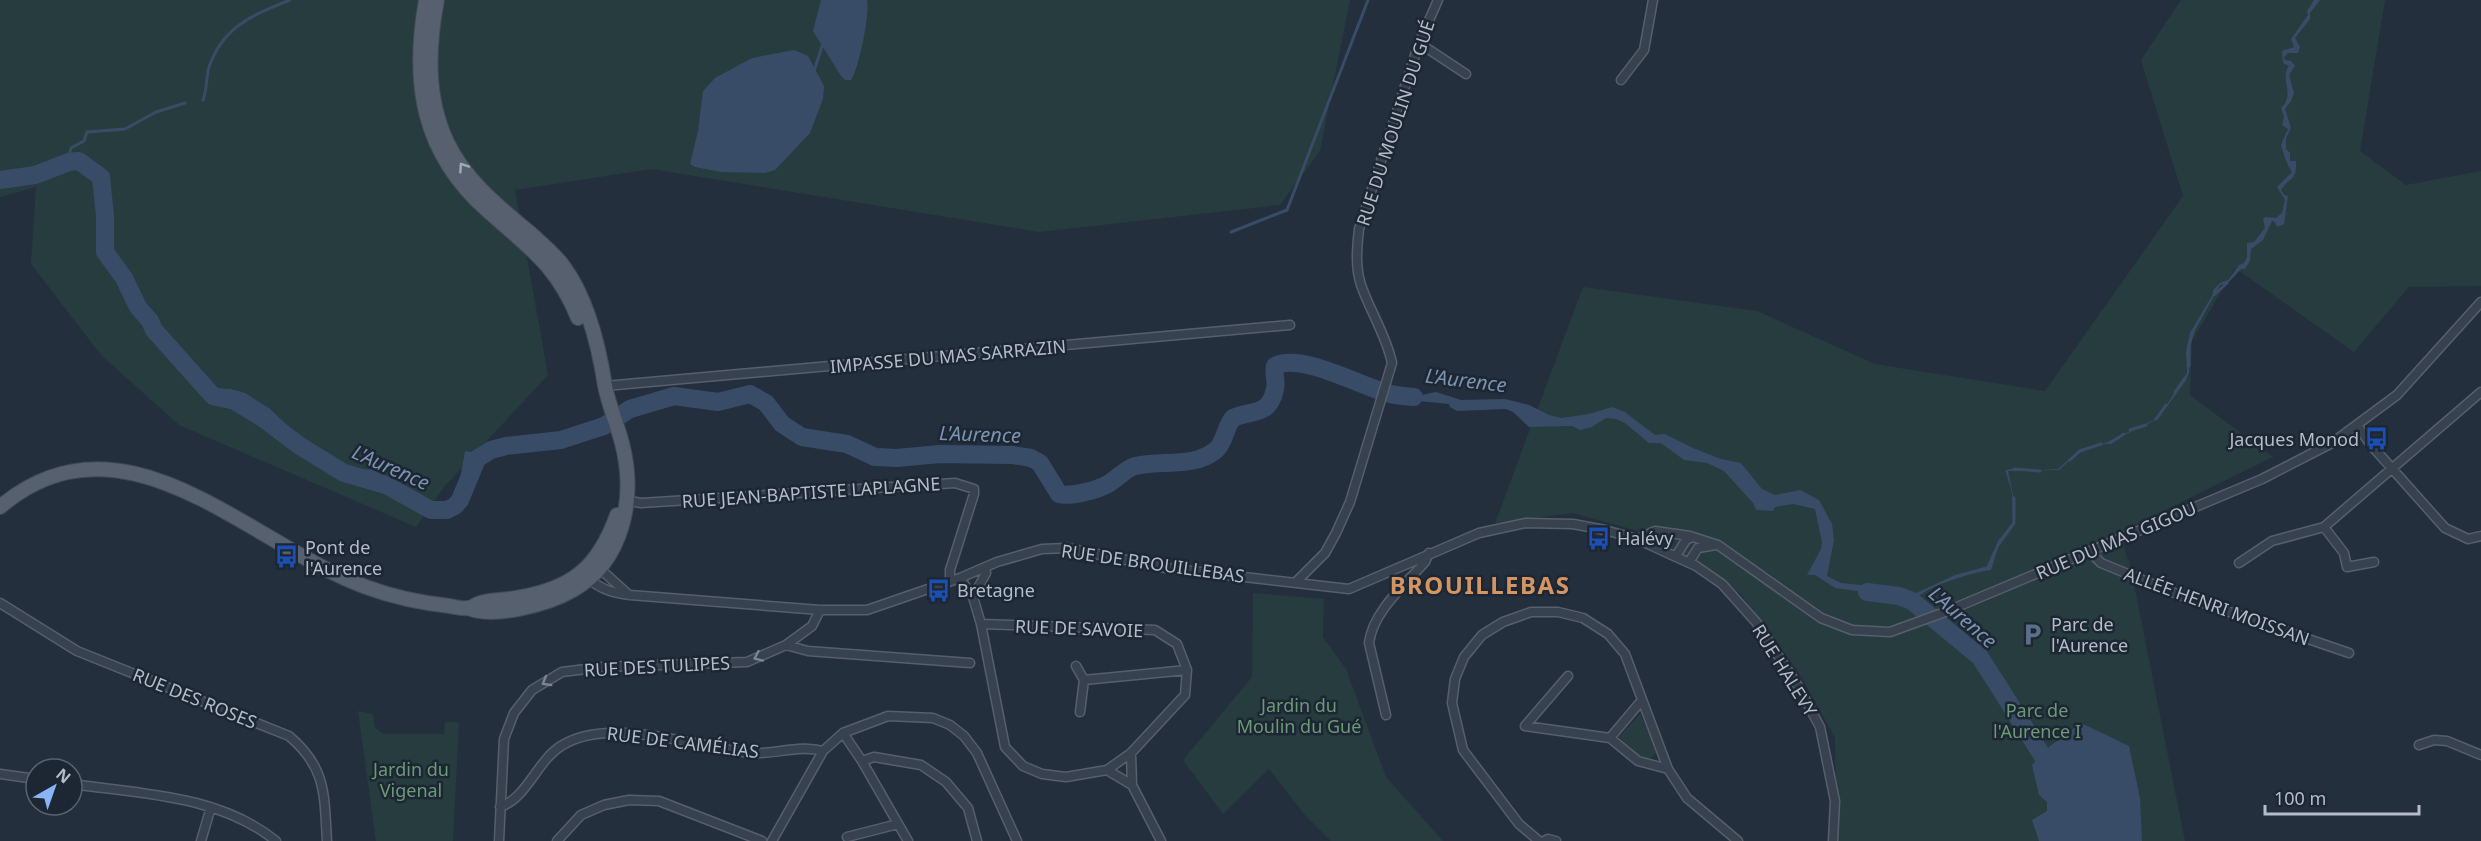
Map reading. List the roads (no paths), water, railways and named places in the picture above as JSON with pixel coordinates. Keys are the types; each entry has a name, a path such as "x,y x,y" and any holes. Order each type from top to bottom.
{"main road":[{"path":"426,0 420,49 420,73 427,120 440,152 467,191 549,266 572,303 599,376 605,386"},
{"path":"0,507 34,485 76,470 108,468 137,473 173,484 327,570 348,579 408,600 468,608 479,613 527,606 560,598 596,566 620,506 625,500 626,484 622,444 610,406 604,374 586,313 564,267 538,240 476,186 447,143 439,121 431,83 430,52 437,0"}],"street":[{"name":"RUE DU MOULIN DU GUÉ","path":"1297,581 1325,553 1350,502 1392,363 1388,345 1360,283 1357,258 1359,229 1419,44 1438,0"},
{"path":"1621,80 1644,50 1653,0"},
{"path":"1419,44 1466,74"},
{"name":"RUE DU MAS GIGOU","path":"1637,539 1654,531 1692,537 1718,545 1821,618 1852,630 1890,632 1945,612 2262,479 2332,443 2397,395 2481,302"},
{"name":"IMPASSE DU MAS SARRAZIN","path":"605,386 1290,326"},
{"path":"2239,563 2272,541 2324,527 2481,392"},
{"path":"2357,425 2445,528 2468,539 2481,536"},
{"name":"RUE JEAN-BAPTISTE LAPLAGNE","path":"625,500 641,503 955,483 974,489 974,494 950,570 950,580"},
{"name":"RUE DE BROUILLEBAS","path":"585,577 600,588 612,593 820,610 867,610 1042,549 1067,548 1166,568 1297,581 1349,589 1479,533 1526,523 1573,524 1605,530 1637,539 1676,556"},
{"path":"2324,527 2344,553 2347,567 2374,562"},
{"path":"1676,556 1686,540 1692,537"},
{"path":"1689,562 1698,548 1718,545"},
{"name":"ALLÉE HENRI MOISSAN","path":"2089,551 2101,563 2177,594 2349,653"},
{"path":"1386,715 1369,643 1371,632 1377,618 1425,562 1429,553"},
{"name":"RUE HALEVY","path":"1676,556 1722,584 1756,622 1798,686 1820,727 1835,801 1833,841"},
{"path":"596,566 630,595"},
{"path":"973,597 987,573 986,568"},
{"path":"960,578 973,597 981,624 1005,747 1023,766 1042,774 1066,777 1107,770 1131,753 1185,695 1187,670 1084,680"},
{"name":"RUE DES ROSES","path":"0,603 77,651 289,736 304,748 319,771 323,790 327,841"},
{"name":"RUE DES TULIPES","path":"499,841 504,739 514,713 532,690 562,672 602,667 747,662 786,645 812,626 820,610"},
{"path":"1539,841 1519,824 1463,750 1452,703 1455,679 1464,657 1482,635 1503,622 1531,612 1558,612 1583,618 1608,634 1625,654 1668,769 1687,798 1738,841"},
{"name":"RUE DE SAVOIE","path":"981,624 1155,630 1177,644 1187,670"},
{"path":"786,645 808,651 970,663"},
{"path":"1076,666 1084,680 1080,712"},
{"path":"1568,676 1525,726 1610,738 1638,761 1668,769"},
{"path":"1610,738 1642,700"},
{"path":"772,841 823,751 843,733 888,716 933,718 950,725 964,736 977,753 1017,841"},
{"name":"RUE DE CAMÉLIAS","path":"500,807 515,798 548,757 561,746 590,734 613,731 752,753 810,747 823,751"},
{"path":"843,733 862,761 908,841"},
{"path":"2419,745 2434,740 2446,741 2481,755"},
{"path":"1131,753 1132,785 1161,841"},
{"path":"862,761 874,757 921,765 946,782 968,808 977,841"},
{"path":"1107,770 1132,785"},
{"path":"0,774 24,777"},
{"path":"84,786 158,796 211,807 257,826 276,841"},
{"path":"557,841 582,815 604,805 628,800 659,801 762,841"},
{"path":"201,841 211,807"},
{"path":"848,837 898,824"},
{"path":"1544,841 1548,839 1556,841"}],"water":[{"path":"821,0 867,0 863,41 851,80 845,80 841,76 813,31"},
{"path":"2314,0 2320,0 2310,13 2310,19 2295,38 2300,47 2298,53 2288,53 2284,57 2295,66 2289,75 2294,93 2285,109 2291,128 2286,138 2286,149 2290,153 2290,161 2296,161 2296,168 2294,176 2281,190 2284,195 2288,196 2284,224 2277,227 2272,221 2263,240 2251,249 2250,261 2245,269 2241,269 2228,283 2220,285 2189,341 2189,372 2186,380 2158,419 2112,443 2093,446 2105,443 2154,420 2161,414 2187,373 2186,352 2190,333 2213,294 2213,290 2220,283 2228,280 2239,265 2244,263 2247,257 2247,243 2254,242 2265,228 2263,219 2265,217 2276,218 2282,213 2285,200 2277,187 2292,172 2281,145 2288,129 2282,125 2284,117 2281,108 2287,97 2286,71 2289,66 2283,63 2282,51 2294,47 2291,39 2308,15 2307,11"},
{"path":"794,50 808,56 824,86 823,99 810,133 775,170 765,173 721,172 690,164 698,131 703,91 715,78 752,58"},
{"path":"78,152 108,176 109,222 113,255 129,276 139,302 151,314 156,326 211,388 231,389 245,393 269,408 305,442 351,468 374,470 433,506 443,505 457,496 465,451 471,452 481,446 564,433 604,420 605,425 561,440 506,446 482,454 477,459 460,500 447,510 431,510 386,485 344,473 235,401 213,396 162,341 138,307 124,279 105,252 105,215 101,177 79,162 70,162 35,175 0,180 0,174 25,172 40,166 41,168 71,153"},
{"path":"1276,358 1324,365 1377,383 1375,388 1340,374 1310,366 1284,363 1275,366 1275,386 1269,404 1259,410 1233,418 1217,449 1200,459 1134,466 1104,486 1072,495 1059,494 1040,463 1031,458 1013,455 940,454 897,458 875,457 847,444 802,437 782,424 766,403 750,394 718,402 674,396 630,409 622,416 619,409 657,395 678,393 723,397 741,391 761,391 784,421 802,434 844,440 873,453 887,455 940,449 1021,450 1039,456 1056,477 1063,491 1066,492 1104,484 1122,467 1132,462 1199,457 1211,448 1230,416 1245,410 1256,409 1269,397 1273,387 1270,368"},
{"path":"1391,390 1422,395 1436,392 1461,400 1505,399 1529,405 1561,418 1589,414 1612,407 1625,412 1655,435 1665,434 1721,459 1741,463 1762,489 1775,495 1800,490 1819,500 1832,524 1834,540 1827,576 1841,583 1871,586 1912,595 1955,575 1988,566 1998,541 2013,522 2012,492 2005,470 2018,468 2027,471 2008,471 2015,504 2014,523 2001,539 1991,570 1951,580 1922,594 1917,599 1929,609 1926,612 1907,598 1835,588 1815,575 1807,575 1821,549 1822,542 1815,509 1793,504 1775,507 1773,511 1756,510 1753,503 1724,471 1707,463 1684,460 1661,443 1649,443 1625,423 1616,419 1606,418 1592,427 1580,430 1572,426 1529,427 1513,412 1506,409 1457,411 1449,404 1389,398"},
{"path":"2091,446 2080,451 2059,470 2036,470 2058,469 2080,449"},
{"path":"2081,723 2129,746 2140,798 2142,841 2039,841 2032,820 2047,811 2047,802 2039,795 2032,765 2049,747"}],"waterway":[{"path":"203,100 209,67 222,41 252,17 290,0"},
{"path":"1231,232 1287,210 1368,0"},
{"path":"814,71 823,43"},
{"path":"70,152 71,148 84,141 87,132 125,129 156,112 185,103"},
{"name":"L'Aurence","path":"0,180 35,175 69,162 79,161 101,177 105,216 105,252 124,278 138,307 150,321 154,330 213,396 235,401 344,473 386,485 431,510 447,510 455,506 460,500 477,459 491,450 506,446 561,440 604,426 630,409 674,396 718,402 750,394 766,403 782,424 802,437 847,444 875,457 897,458 940,454 1013,455 1031,458 1040,463 1059,494 1064,495 1103,486 1135,466 1187,462 1207,456 1219,447 1233,418 1259,411 1269,404 1275,386 1275,366 1287,363 1316,367 1379,391 1414,397"},
{"path":"2214,295 2227,283"},
{"path":"2189,366 2189,345 2193,331"},
{"path":"2175,392 2185,378"},
{"path":"2156,419 2166,405"},
{"path":"2130,430 2146,425"},
{"path":"2110,443 2124,434"},
{"path":"2070,460 2080,451 2101,444"},
{"path":"2014,469 2040,471"},
{"path":"1998,545 2014,523 2014,498"},
{"path":"1988,567 1995,551"},
{"name":"L'Aurence","path":"1867,592 1899,596 1912,601 1980,657 2054,774"}],"place":[{"name":"Jacques Monod","path":"2377,439"},
{"name":"Halévy","path":"1599,538"},
{"name":"Pont de l'Aurence","path":"287,557"},
{"name":"Bretagne","path":"939,590"},
{"name":"Parc de l'Aurence","path":"2033,634"}],"district":[{"name":"BROUILLEBAS","path":"1480,584"}],"park label":[{"name":"Jardin du Moulin du Gué","path":"1299,715"},
{"name":"Parc de l'Aurence I","path":"2037,720"},
{"name":"Jardin du Vigenal","path":"411,779"}]}
